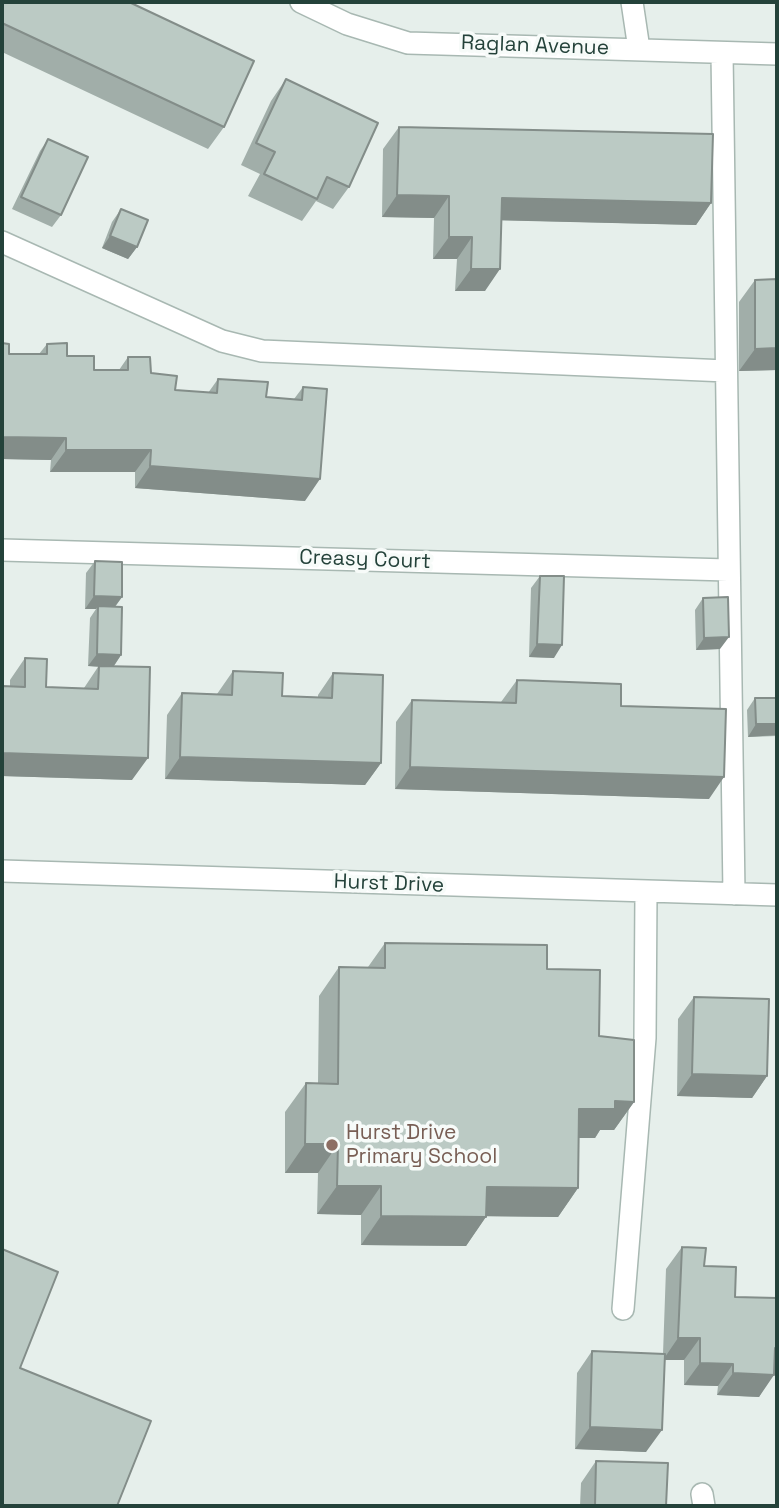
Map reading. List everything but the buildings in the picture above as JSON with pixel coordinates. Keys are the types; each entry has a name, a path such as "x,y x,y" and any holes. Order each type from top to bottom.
{"street":[{"name":"Raglan Avenue","path":"301,2 347,24 408,43 777,54"},
{"path":"632,2 639,49"},
{"path":"722,53 734,894"},
{"path":"2,242 222,341 262,351 726,371"},
{"name":"Creasy Court","path":"2,550 728,570"},
{"name":"Hurst Drive","path":"2,872 777,895"},
{"path":"623,1308 645,1038 646,893"}],"place":[{"name":"Hurst Drive Primary School","path":"332,1145"}]}
